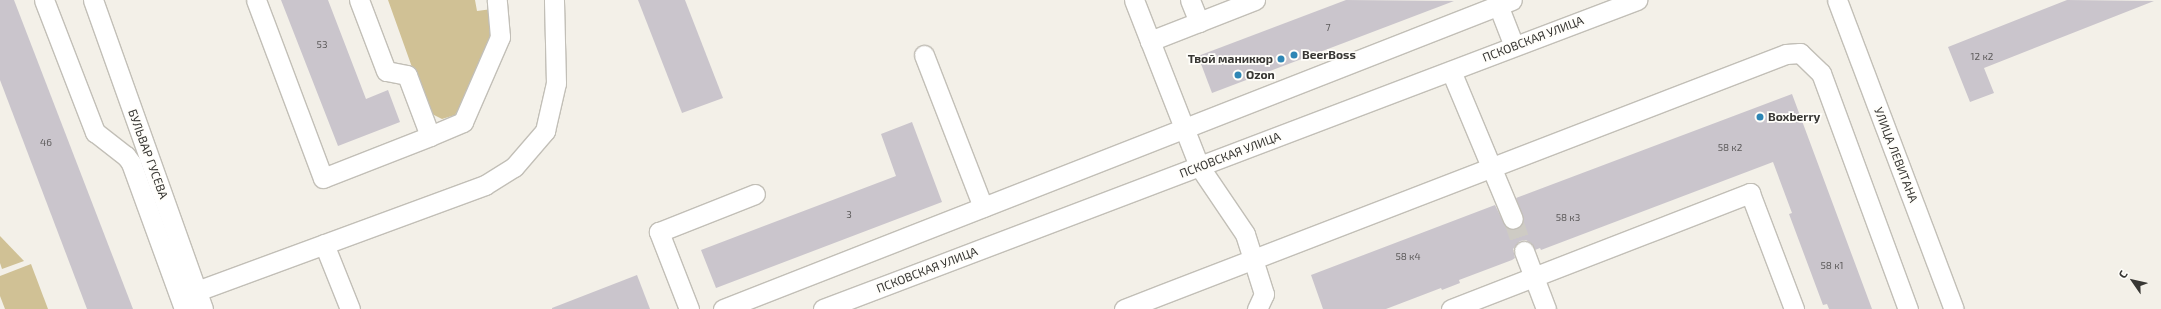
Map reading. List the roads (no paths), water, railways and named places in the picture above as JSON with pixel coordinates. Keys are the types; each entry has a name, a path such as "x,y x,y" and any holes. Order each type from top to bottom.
{"street":[{"path":"44,0 95,132 126,156 132,163 184,309"},
{"name":"БУЛЬВАР ГУСЕВА","path":"93,0 204,309"},
{"path":"256,0 323,178 463,122 500,37 497,0"},
{"path":"359,0 386,72 407,75 430,136"},
{"path":"197,291 484,185 514,167 545,131 556,83 554,0"},
{"path":"1134,0 1199,166 1245,234 1264,294 1257,309"},
{"path":"1190,0 1199,22"},
{"path":"1150,41 1255,0"},
{"name":"ПСКОВСКАЯ УЛИЦА","path":"823,309 1637,0"},
{"name":"УЛИЦА ЛЕВИТАНА","path":"1837,0 1954,309"},
{"path":"723,309 1505,3 1514,46"},
{"path":"1124,309 1786,54 1800,54 1821,73 1908,309"},
{"path":"924,55 983,207"},
{"path":"1451,70 1490,168 1513,219"},
{"path":"1451,309 1750,193 1794,309"},
{"path":"689,309 659,232 755,194"},
{"path":"324,244 350,309"},
{"path":"1524,251 1546,309"}],"tunnel":[{"path":"1513,219 1524,251"}],"place":[{"name":"BeerBoss","path":"1294,55"},
{"name":"Твой маникюр","path":"1281,59"},
{"name":"Ozon","path":"1238,75"},
{"name":"Boxberry","path":"1760,117"}]}
